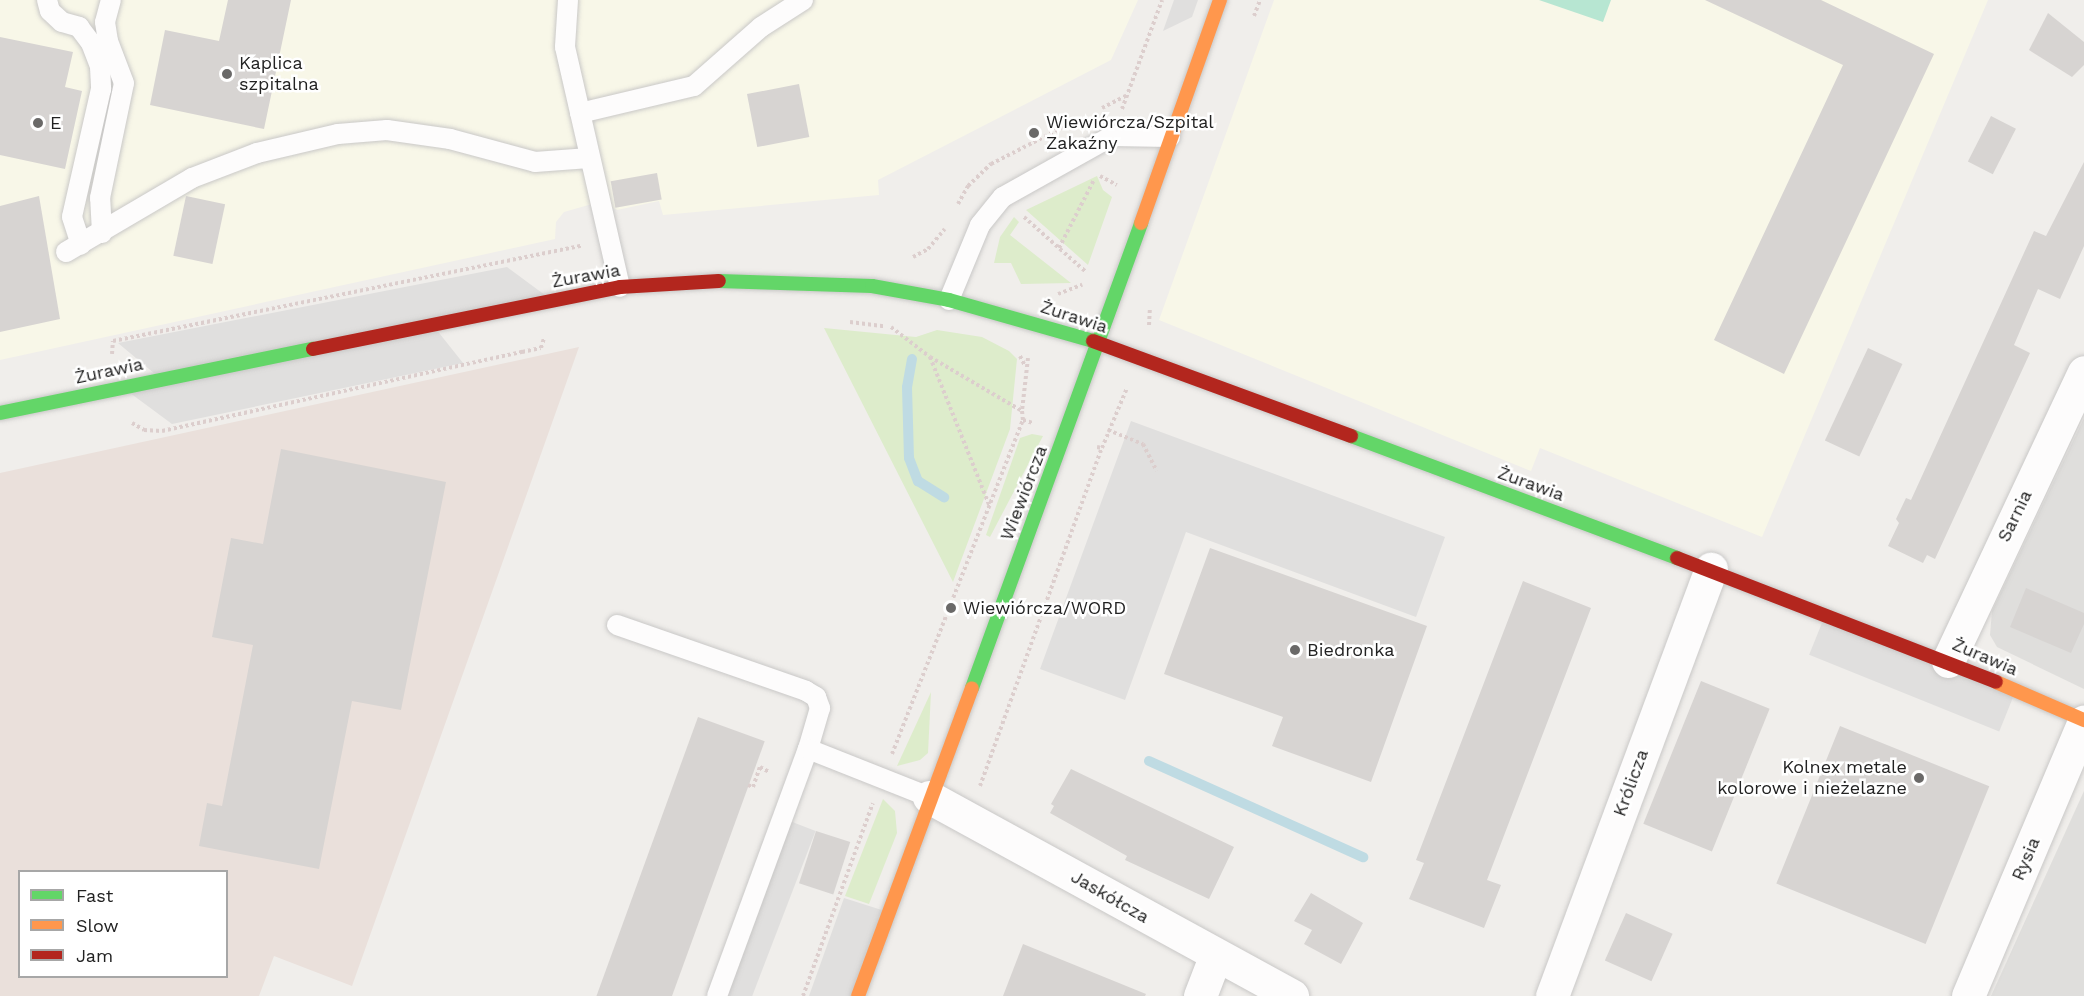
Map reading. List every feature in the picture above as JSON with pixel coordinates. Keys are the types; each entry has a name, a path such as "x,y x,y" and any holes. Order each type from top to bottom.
{"street":[{"name":"Wiewiórcza","path":"858,996 929,797 1098,342 1220,0"},
{"name":"Żurawia","path":"0,413 620,287 794,279 872,286 949,300 1098,342 1711,569 1948,661 2084,721"},
{"name":"Sarnia","path":"1948,661 2084,372"},
{"name":"Królicza","path":"1552,996 1711,569"},
{"name":"Rysia","path":"1968,996 2084,721"},
{"name":"Jaskółcza","path":"929,797 1215,957 1292,996"},
{"path":"1200,996 1215,957"}],"lane":[{"path":"47,0 50,11 62,22 79,27 91,43 100,67 100,89 72,217 74,249 192,178 257,153 338,134 387,130 450,140 535,162 589,158"},
{"path":"102,233 100,198 124,83 108,41 105,22 111,0"},
{"path":"568,0 565,47 620,287"},
{"path":"580,113 694,86 761,27 803,0"},
{"path":"949,300 980,225 1003,196 1113,136 1170,137"},
{"path":"617,625 807,691 816,697 820,716 717,996"},
{"path":"808,749 929,797"}],"path":[{"path":"1096,111 1128,94 1161,0"},
{"path":"952,215 968,186 981,172 1075,121"},
{"path":"981,172 1003,196 1084,268 1089,279"},
{"path":"1059,248 1096,175 1112,180 1120,194"},
{"path":"903,259 928,249 948,223"},
{"path":"111,358 113,340 609,240"},
{"path":"928,249 962,266"},
{"path":"1046,295 1070,291 1089,279 1095,269"},
{"path":"846,322 908,329"},
{"path":"891,327 930,357 1022,411 1025,366 1013,348"},
{"path":"122,417 144,430 162,431 542,348 546,332"},
{"path":"930,357 990,507"},
{"path":"803,996 882,779 1023,420"},
{"path":"1108,430 1143,444 1157,471"},
{"path":"747,785 753,787 760,767"}],"shaded area":[{"path":"0,0 1138,0 1111,60 878,180 879,195 663,215 659,201 617,210 599,202 564,212 556,222 555,239 0,360"},
{"path":"1174,0 1198,0 1192,17 1163,31"},
{"path":"1274,0 1988,0 1762,537 1540,448 1531,471 1159,320"},
{"path":"507,267 553,301 432,324 463,363 172,424 122,387 161,379 118,343"},
{"path":"579,347 352,986 274,956 259,996 0,996 0,473"},
{"path":"2084,418 2084,689 1997,647 1990,635 1992,611"},
{"path":"1131,421 1445,537 1416,617 1186,532 1125,700 1040,669"},
{"path":"1826,613 2016,690 1999,732 1809,655"},
{"path":"2084,791 2084,996 1991,996"},
{"path":"782,818 816,831 752,996 714,994"},
{"path":"844,898 888,912 858,996 809,996"}],"green space":[{"path":"1539,0 1611,0 1603,22"},
{"path":"1097,176 1103,190 1112,197 1088,265 1026,210"},
{"path":"1014,217 1019,222 1010,235 1071,283 1021,284 1011,263 994,263 1000,237"},
{"path":"824,328 916,337 937,330 982,337 1009,351 1017,359 1010,429 953,582"},
{"path":"1032,434 1043,436 990,537 986,535 1020,438"},
{"path":"931,692 928,753 920,760 897,766"},
{"path":"883,799 895,811 897,833 869,904 845,896"}],"building":[{"path":"228,0 291,0 264,129 150,105 165,30 219,41"},
{"path":"1705,0 1821,0 1934,54 1784,374 1714,340 1843,65"},
{"path":"2048,13 2084,42 2084,65 2072,77 2029,50"},
{"name":"E","path":"0,37 73,52 65,87 82,91 65,169 0,155"},
{"path":"799,84 809,137 757,147 747,94"},
{"path":"1991,116 2016,129 1993,174 1968,161"},
{"path":"2084,162 2084,246 2060,299 2038,289 2014,345 2030,353 1935,559 1927,555 1923,563 1888,546 1899,523 1896,519 1906,498 1911,500 2034,231 2046,236"},
{"path":"657,173 662,200 615,208 611,181"},
{"path":"39,196 60,319 0,332 0,206"},
{"path":"186,196 225,204 212,264 173,256"},
{"path":"1868,348 1902,364 1859,457 1825,440"},
{"path":"281,449 446,482 401,710 352,701 319,869 199,846 207,803 222,806 253,645 212,637 231,538 263,544"},
{"name":"Biedronka","path":"1210,548 1427,626 1371,782 1272,746 1283,717 1164,674"},
{"path":"1523,581 1591,608 1487,880 1501,885 1484,928 1409,899 1424,863 1416,860"},
{"path":"2026,588 2084,613 2084,624 2071,653 2010,627"},
{"path":"1701,681 1770,709 1712,852 1643,824"},
{"path":"698,717 765,741 672,996 596,996"},
{"path":"1840,726 1989,786 1926,944 1776,884"},
{"path":"1071,769 1234,847 1209,899 1125,860 1127,856 1050,813 1054,806 1051,804"},
{"path":"816,831 850,842 833,894 799,883"},
{"path":"1311,893 1363,923 1341,964 1304,944 1312,930 1294,921"},
{"path":"1626,913 1673,934 1651,981 1605,961"},
{"path":"1023,944 1146,994 1145,996 1003,996"}],"waterway":[{"path":"912,359 907,387 909,458 918,481 944,497"},
{"path":"1149,761 1363,857"}],"traffic: fast":[{"path":"972,688 1141,223"},
{"path":"719,281 872,286 949,300 1093,341"},
{"path":"0,413 313,349"},
{"path":"1351,436 1677,558"}],"traffic: slow":[{"path":"1141,223 1220,0"},
{"path":"1996,682 2084,720"},
{"path":"858,996 972,688"}],"traffic: jam":[{"path":"313,349 620,287 719,281"},
{"path":"1093,341 1351,436"},
{"path":"1677,558 1996,682"}],"place":[{"name":"Kaplica szpitalna","path":"227,74"},
{"name":"E","path":"38,123"},
{"name":"Wiewiórcza/Szpital Zakaźny","path":"1034,133"},
{"name":"Wiewiórcza/WORD","path":"951,608"},
{"name":"Biedronka","path":"1295,650"},
{"name":"Kolnex metale kolorowe i nieżelazne","path":"1919,778"}]}
